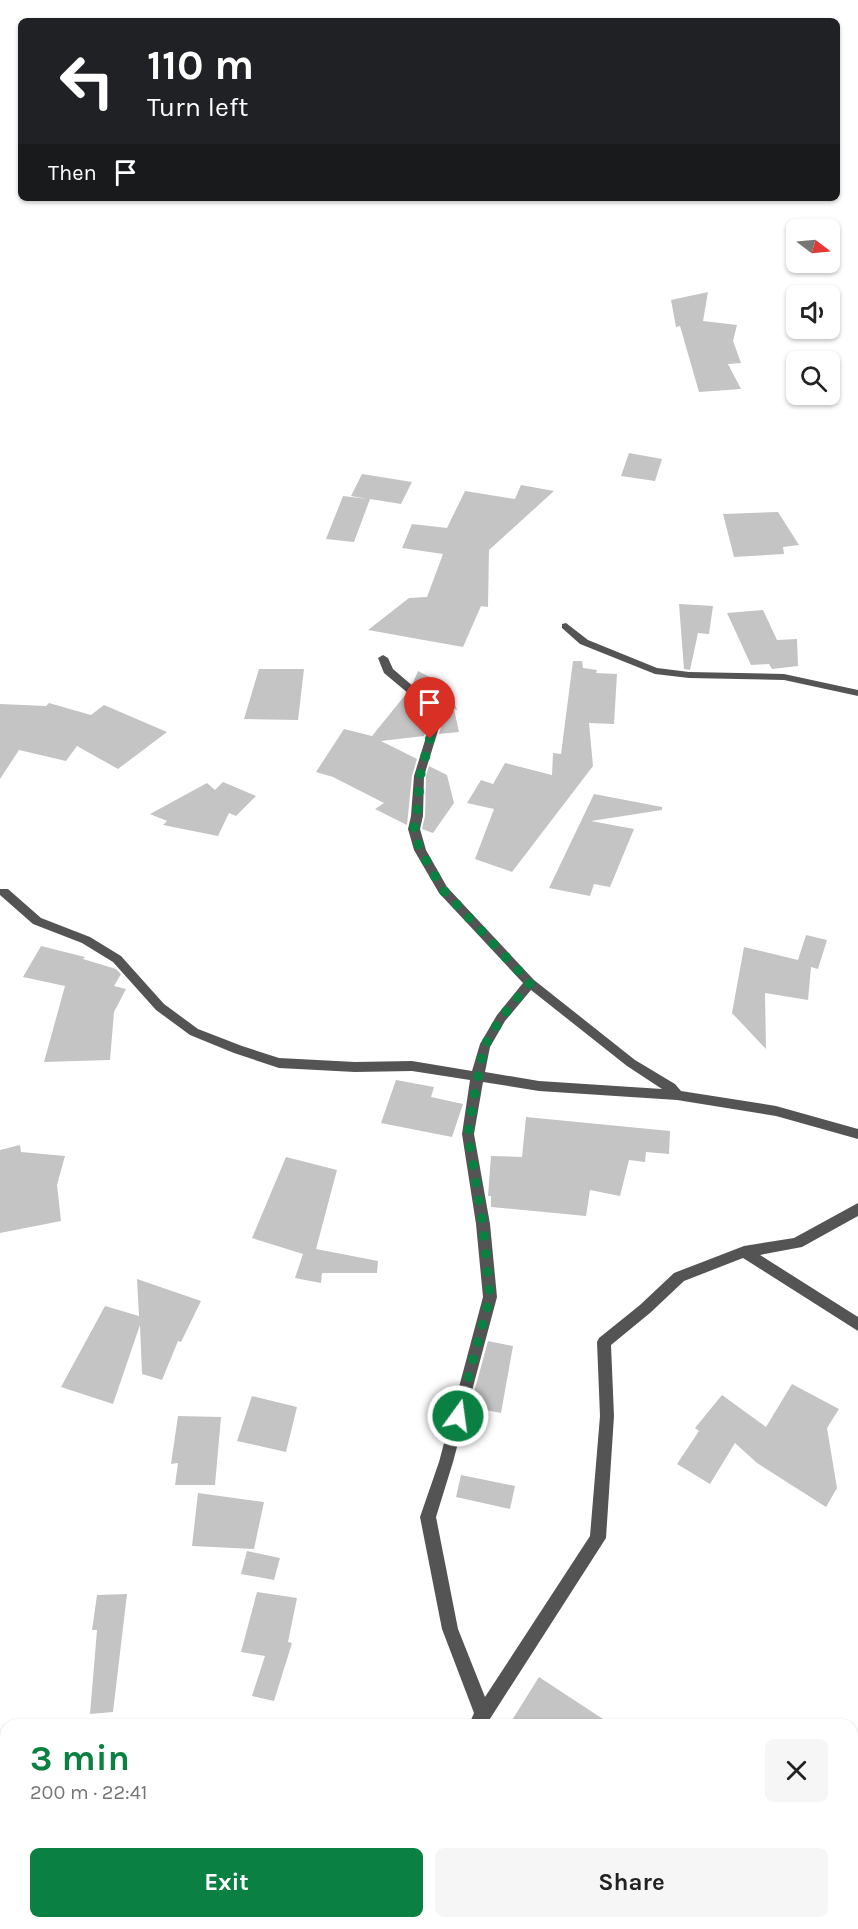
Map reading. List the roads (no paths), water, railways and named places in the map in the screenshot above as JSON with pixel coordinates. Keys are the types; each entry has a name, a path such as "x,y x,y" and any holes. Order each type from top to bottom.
{"street":[{"path":"566,626 584,642 655,671 784,677 858,693"},
{"path":"383,658 388,671 424,702 436,721 420,776 414,829 420,850 443,890 530,983 631,1063 671,1088 677,1095"},
{"path":"4,892 37,921 86,940 117,959 160,1007 194,1032 238,1050 279,1063 355,1067 412,1066 539,1086 677,1095 776,1110 858,1134"},
{"path":"480,1719 450,1629 428,1517 446,1462 490,1297 483,1224 468,1134 477,1078 484,1047 501,1018 530,983"},
{"path":"480,1719 598,1538 608,1416 604,1342 645,1309 679,1277 744,1252 797,1243 858,1209"},
{"path":"744,1252 858,1325"}]}
